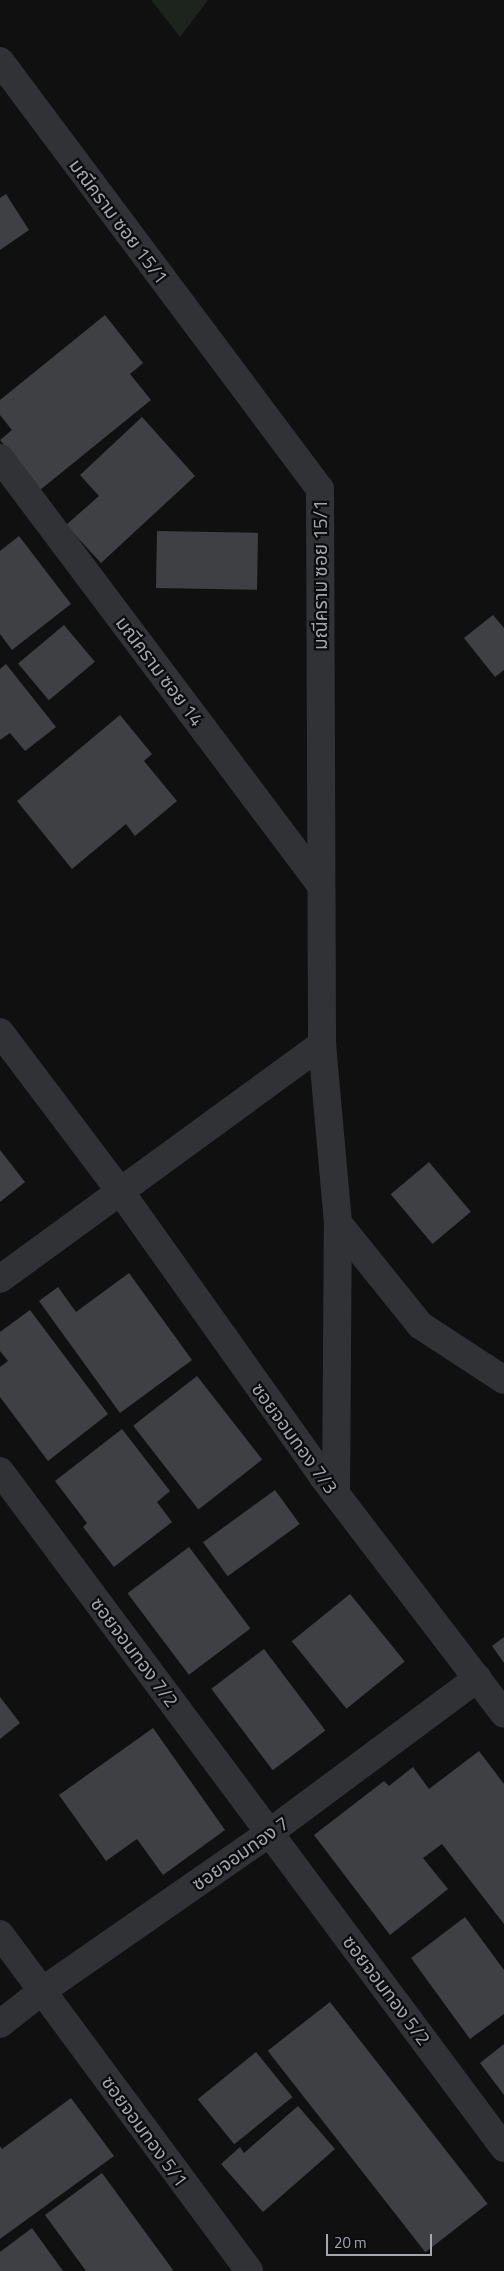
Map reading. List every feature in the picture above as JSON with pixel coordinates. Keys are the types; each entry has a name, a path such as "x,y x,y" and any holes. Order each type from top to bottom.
{"street":[{"name":"มณีคราม ซอย 15/1","path":"0,61 320,489 322,1044 338,1223 336,1494"},
{"name":"มณีคราม ซอย 14","path":"0,458 320,884"},
{"name":"ซอยจอมทอง 7/3","path":"0,1032 120,1191 336,1494 504,1714"},
{"path":"0,1279 322,1044"},
{"path":"338,1223 420,1326 504,1380"},
{"name":"ซอยจอมทอง 7/2","path":"0,1471 270,1833"},
{"name":"ซอยจอมทอง 7","path":"0,2024 42,1991 270,1833 478,1678"},
{"name":"ซอยจอมทอง 5/2","path":"270,1833 504,2148"},
{"name":"ซอยจอมทอง 5/1","path":"0,1934 249,2271"}],"shaded area":[{"path":"151,0 208,0 180,37"}],"building":[{"path":"6,194 29,230 0,250 0,198"},
{"path":"105,315 143,363 130,374 151,400 40,490 0,440 12,430 0,415 0,400"},
{"path":"142,417 195,476 101,563 66,525 99,496 80,475"},
{"path":"157,531 258,533 257,590 156,588"},
{"path":"19,536 71,604 12,650 0,634 0,551"},
{"path":"493,615 504,628 504,670 495,677 464,638"},
{"path":"64,625 95,662 49,700 18,664"},
{"path":"6,664 56,727 25,751 10,733 0,740 0,669"},
{"path":"120,715 152,754 144,761 177,801 135,836 126,824 72,869 17,801"},
{"path":"0,1150 25,1182 0,1202"},
{"path":"429,1162 471,1212 432,1244 391,1194"},
{"path":"129,1273 192,1360 120,1413 39,1301 58,1287 76,1312"},
{"path":"30,1310 108,1414 48,1461 0,1397 0,1367 8,1361 0,1351 0,1332"},
{"path":"197,1376 262,1460 198,1509 133,1426"},
{"path":"122,1429 170,1491 157,1502 172,1522 114,1567 83,1527 87,1523 55,1481"},
{"path":"275,1490 300,1524 228,1576 203,1542"},
{"path":"189,1547 250,1628 189,1675 128,1593"},
{"path":"350,1594 405,1662 346,1709 292,1641"},
{"path":"504,1637 504,1663 492,1646"},
{"path":"264,1649 325,1730 273,1770 211,1689"},
{"path":"0,1697 20,1723 0,1739"},
{"path":"153,1728 225,1830 163,1875 137,1839 106,1861 59,1795"},
{"path":"479,1751 504,1784 504,1924 442,1844 423,1858 448,1889 390,1935 314,1835 384,1781 389,1786 413,1767 429,1789"},
{"path":"465,1917 504,1970 504,2014 470,2039 411,1958"},
{"path":"330,2002 488,2204 425,2252 268,2051"},
{"path":"504,2044 504,2095 480,2063"},
{"path":"256,2052 293,2097 234,2144 198,2099"},
{"path":"71,2098 114,2156 0,2239 0,2146 2,2149"},
{"path":"298,2106 335,2149 263,2212 221,2164 240,2147 244,2153"},
{"path":"102,2173 173,2270 86,2271 45,2215"},
{"path":"32,2228 63,2271 0,2271 0,2252"}]}
